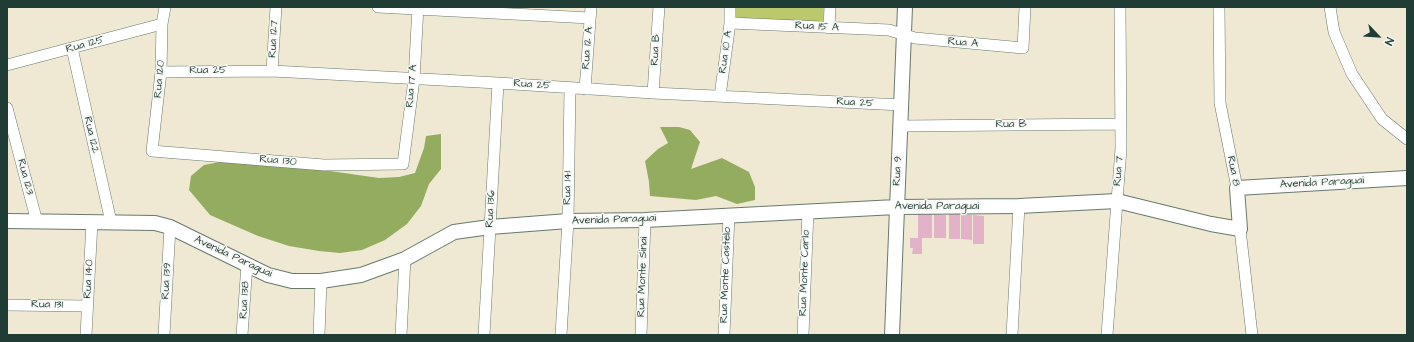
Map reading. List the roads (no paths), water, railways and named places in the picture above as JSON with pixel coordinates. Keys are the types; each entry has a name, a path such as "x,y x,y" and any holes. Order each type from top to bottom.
{"street":[{"name":"Rua 120","path":"152,152 161,72 162,24 165,7"},
{"name":"Rua 127","path":"272,71 276,7"},
{"path":"378,7 591,13"},
{"name":"Rua B","path":"653,93 659,7"},
{"name":"Rua 10 A","path":"720,96 730,23 730,7"},
{"path":"829,28 830,7"},
{"name":"Rua 9","path":"892,335 905,7"},
{"name":"Rua A","path":"903,35 915,38 1023,48 1025,7"},
{"name":"Rua 7","path":"1107,335 1121,148 1120,7"},
{"name":"Rua 8","path":"1219,7 1220,103 1237,188 1240,230 1252,335"},
{"path":"1330,7 1334,32 1352,74 1382,119 1407,139"},
{"name":"Rua 17 A","path":"403,164 414,79 417,8"},
{"name":"Rua 12 A","path":"585,89 591,13"},
{"name":"Rua 15 A","path":"730,23 889,30 903,35"},
{"name":"Rua 125","path":"7,65 162,24"},
{"name":"Rua 122","path":"72,48 111,222"},
{"name":"Rua 25","path":"161,72 272,71 653,93 902,105"},
{"name":"Rua 136","path":"484,335 498,83"},
{"name":"Rua 141","path":"561,335 568,221 570,88"},
{"name":"Rua 123","path":"7,108 37,222"},
{"name":"Rua B","path":"901,126 1121,124"},
{"name":"Rua 130","path":"152,152 324,165 403,164"},
{"name":"Avenida Paraguai","path":"1237,188 1407,178"},
{"name":"Avenida Paraguai","path":"7,221 155,223 170,227 268,275 292,281 321,281 361,274 405,259 454,232 568,221 645,220 896,207 1019,206 1117,201 1240,230"},
{"path":"1012,335 1019,206"},
{"name":"Rua Monte Carlo","path":"803,335 808,211"},
{"name":"Rua Monte Castelo","path":"724,335 729,215"},
{"name":"Rua Monte Sinai","path":"642,335 645,220"},
{"name":"Rua 140","path":"86,335 92,222"},
{"name":"Rua 139","path":"164,335 170,227"},
{"path":"402,335 405,259"},
{"name":"Rua 138","path":"242,335 247,264"},
{"path":"319,335 321,281"},
{"name":"Rua 131","path":"7,304 87,306"}]}
